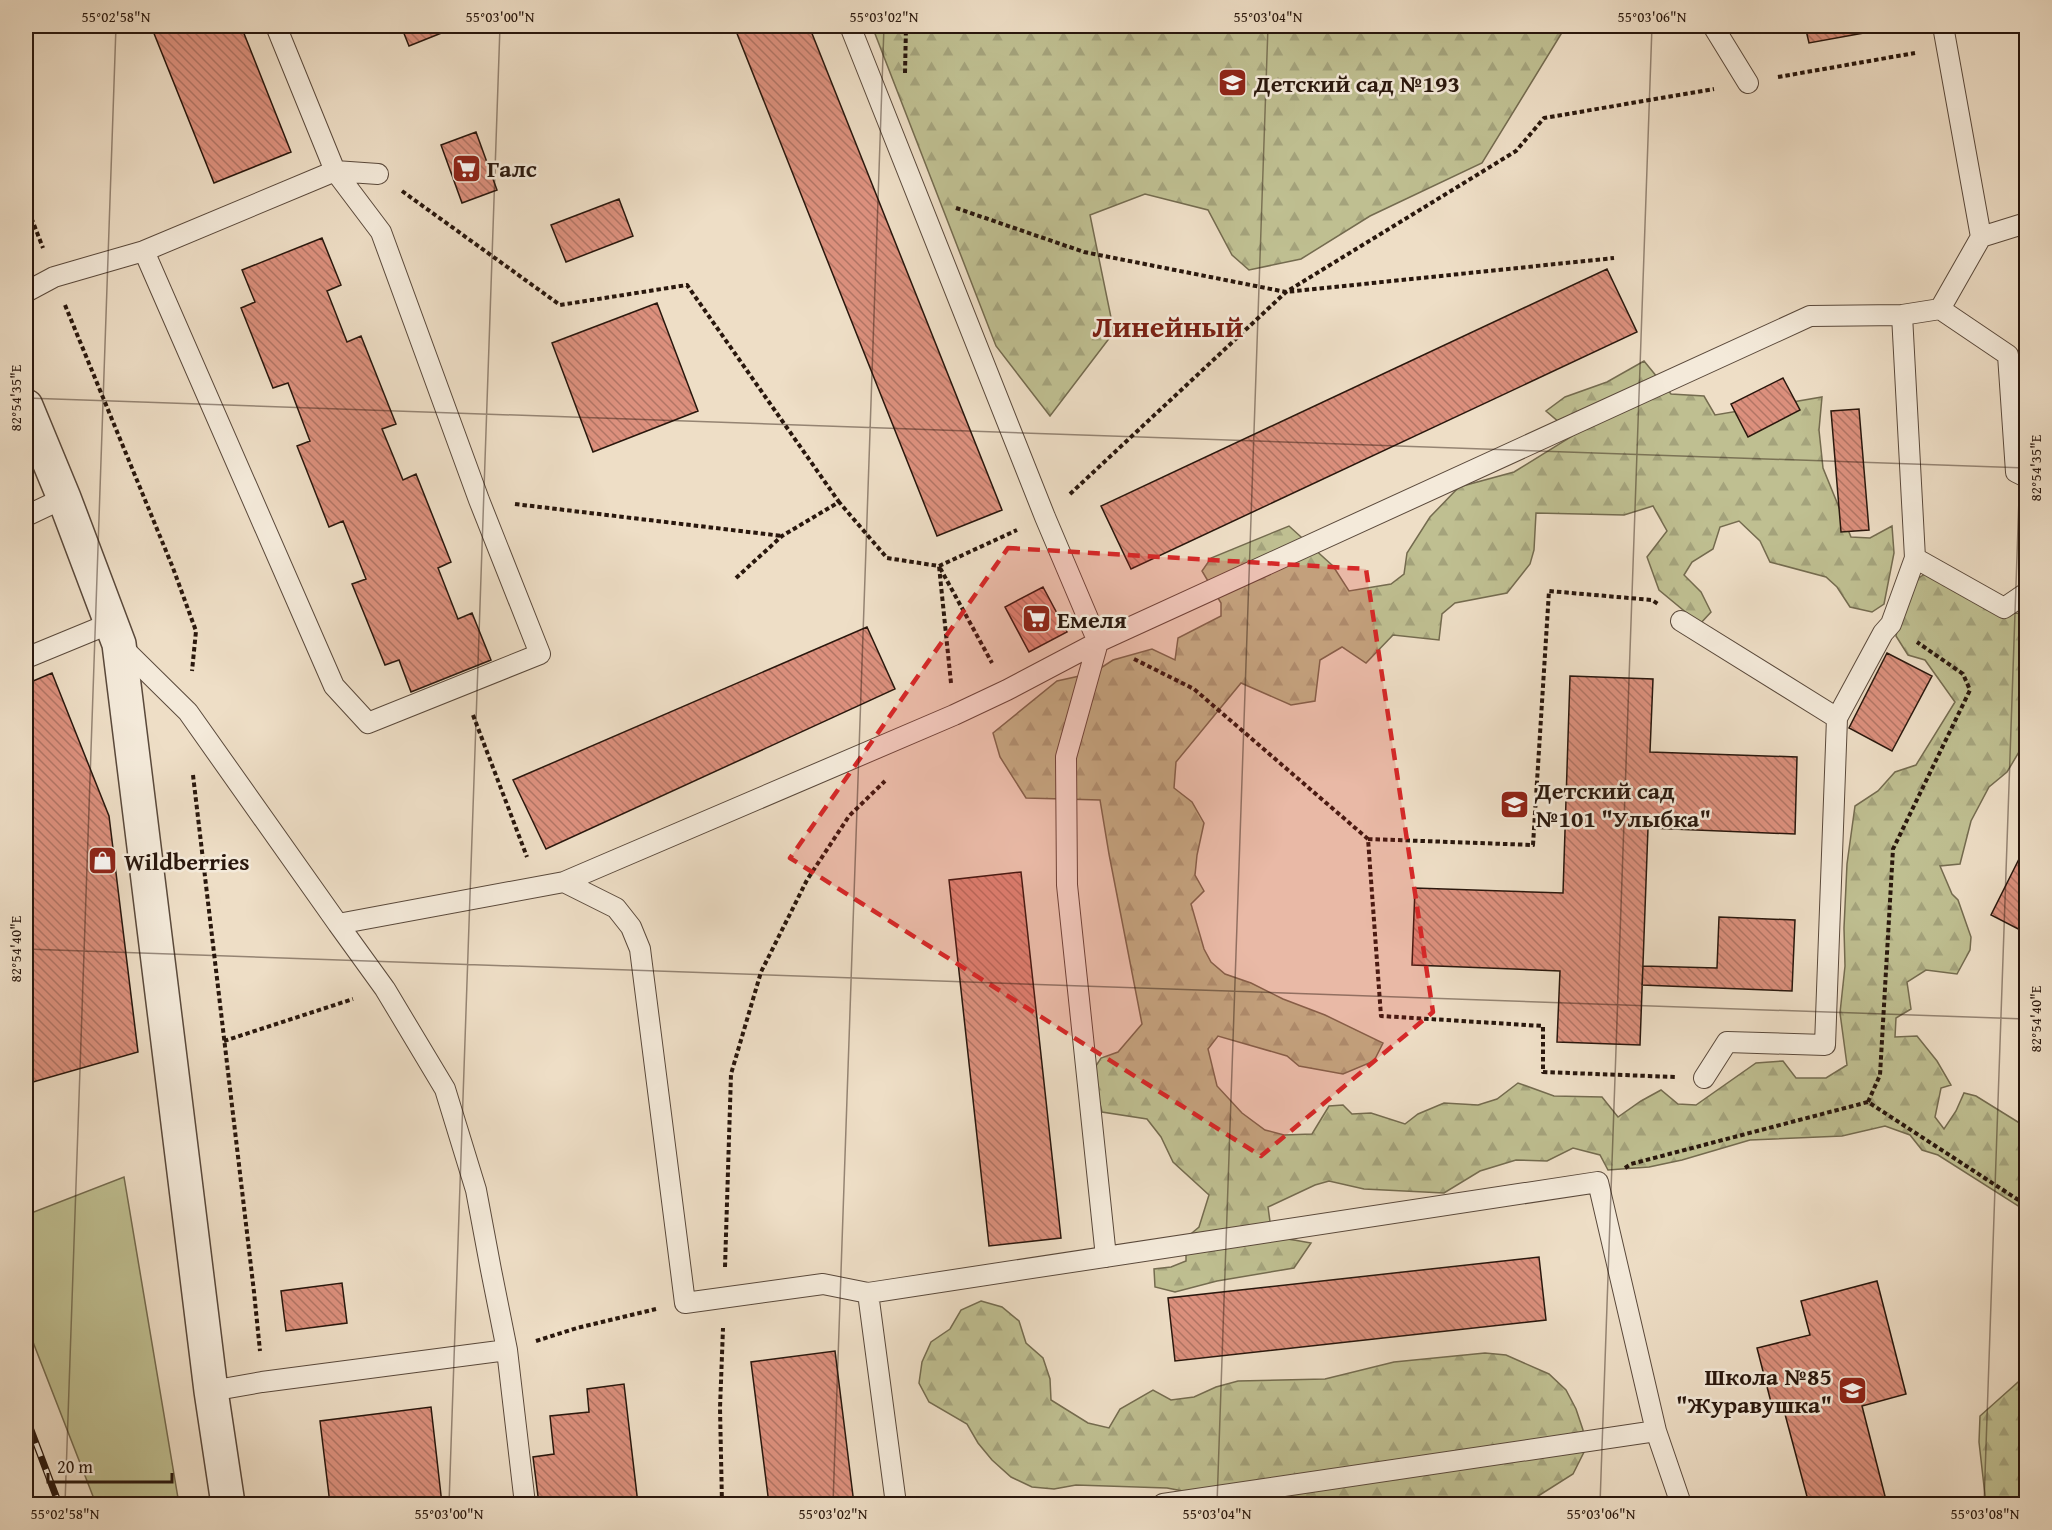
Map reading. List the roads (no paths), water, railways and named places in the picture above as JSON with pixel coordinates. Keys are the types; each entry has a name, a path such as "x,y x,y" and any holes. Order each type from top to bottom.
{"street":[{"path":"26,406 64,498 115,634 211,1391 228,1504"}],"lane":[{"path":"144,251 334,686 368,723 540,654 479,500 381,232 335,171 276,26"},
{"path":"850,26 1045,517 1098,642 1066,756 1066,861 1106,1257"},
{"path":"1713,26 1748,83"},
{"path":"1940,309 1981,237 1943,26"},
{"path":"26,292 54,277 144,251 335,171 378,174"},
{"path":"1981,237 2026,223"},
{"path":"338,924 564,882 1007,690 1098,642 1810,316 1902,315 1940,309 2008,355 2016,472 2026,477"},
{"path":"1704,1078 1727,1042 1825,1045 1837,718 1883,633 1891,624 1915,558 1902,315"},
{"path":"26,516 64,498"},
{"path":"1915,558 2004,608 2026,593"},
{"path":"1681,621 1837,718"},
{"path":"26,658 115,634 188,712 385,989 445,1089 476,1190 507,1350 525,1504"},
{"path":"564,882 616,908 631,927 639,949 685,1303 823,1284 868,1293 1598,1182 1656,1431 1681,1504"},
{"path":"868,1293 896,1504"},
{"path":"211,1391 262,1382 507,1350"},
{"path":"1163,1504 1656,1431"}],"railway":[{"path":"26,1417 59,1504"},
{"path":"26,1484 33,1504"}],"place":[{"name":"Детский сад №193","path":"1233,83"},
{"name":"Галс","path":"466,168"},
{"name":"Емеля","path":"1036,619"},
{"name":"Детский сад №101 \"Улыбка\"","path":"1514,804"},
{"name":"Wildberries","path":"103,861"},
{"name":"Школа №85 \"Журавушка\"","path":"1853,1390"}],"district":[{"name":"Линейный","path":"1168,326"}]}
